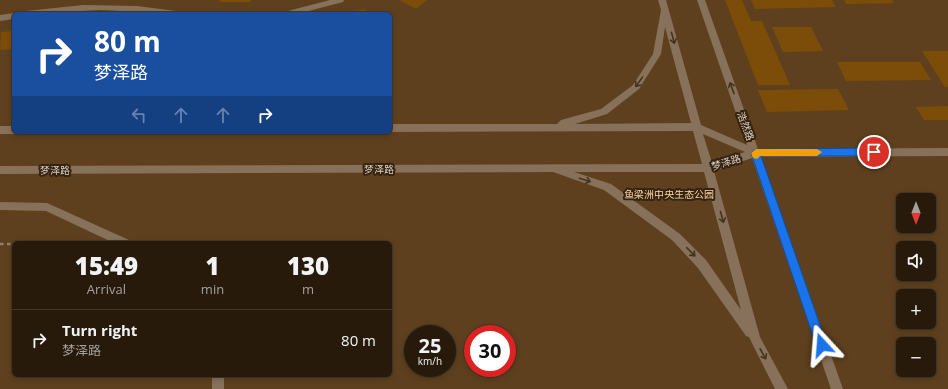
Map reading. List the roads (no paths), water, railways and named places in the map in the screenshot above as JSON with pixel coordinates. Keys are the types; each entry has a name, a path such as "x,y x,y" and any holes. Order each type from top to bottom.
{"street":[{"path":"295,12 340,0"},
{"name":"浩然路","path":"701,0 756,153 837,389"},
{"path":"663,3 709,168 754,339"},
{"path":"549,128 604,112 636,87 658,54 663,3"},
{"path":"41,12 63,9 149,10 162,12"},
{"path":"0,18 12,16"},
{"name":"梦泽路","path":"392,128 697,127 756,153"},
{"path":"0,130 12,130"},
{"name":"梦泽路","path":"0,170 709,168 756,153 948,152"},
{"path":"548,168 607,187 676,237 702,264 754,339 782,389"},
{"path":"0,206 47,207 121,241"},
{"path":"218,377 218,389"}],"park label":[{"name":"鱼梁洲中央生态公园","path":"669,194"}]}
